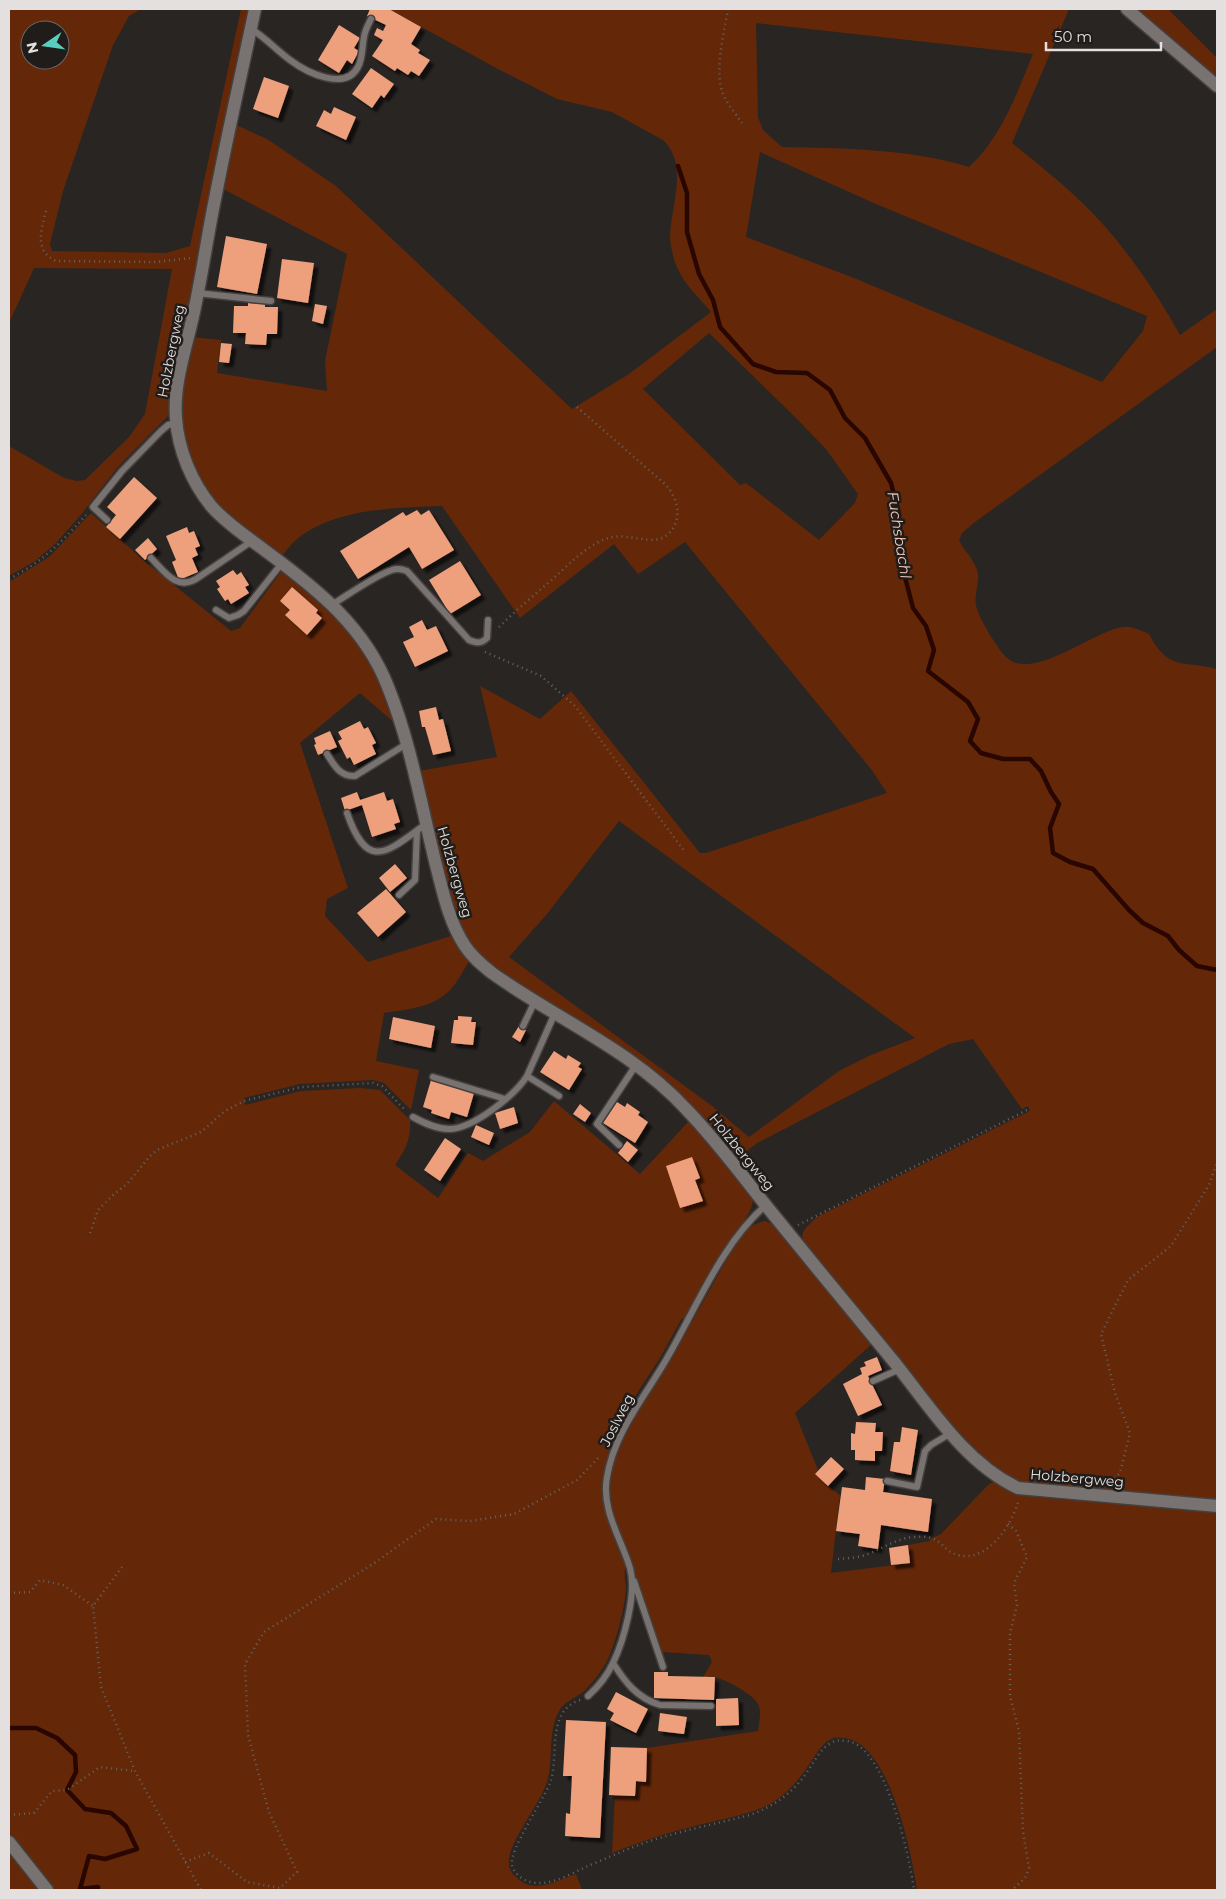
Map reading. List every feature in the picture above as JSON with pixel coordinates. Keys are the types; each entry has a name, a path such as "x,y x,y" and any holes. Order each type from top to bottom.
{"street":[{"name":"Holzbergweg","path":"255,9 179,374 176,423 181,449 203,495 222,517 333,604 363,640 382,672 408,743 421,827 448,909 464,945 492,973 636,1065 685,1107 727,1155 951,1433 993,1474 1018,1488 1217,1506"},
{"path":"1127,9 1217,86"},
{"path":"9,1842 47,1890"}],"lane":[{"path":"251,29 300,66 338,80 358,69 364,35 371,19"},
{"path":"197,293 271,301"},
{"path":"107,520 93,507 122,471 160,431 168,425 176,423"},
{"path":"151,558 174,580 187,584 252,540"},
{"path":"216,610 229,618 244,611 282,563"},
{"path":"333,604 382,574 400,569 407,571 469,640 483,642 487,638 488,620"},
{"path":"328,754 338,770 347,776 355,776 408,743"},
{"path":"347,814 358,840 363,846 374,851 389,850 421,827"},
{"path":"399,895 415,880 421,827"},
{"path":"523,1026 534,1001"},
{"path":"413,1116 434,1127 458,1128 474,1121 505,1099 522,1084 527,1076 555,1014"},
{"path":"619,1145 597,1124 636,1065"},
{"path":"527,1076 559,1096"},
{"path":"433,1077 505,1099"},
{"name":"Joslweg","path":"588,1696 597,1687 613,1663 623,1636 632,1588 630,1569 607,1504 606,1480 614,1451 629,1418 666,1361 733,1241 752,1218 766,1205"},
{"path":"873,1381 900,1369"},
{"path":"887,1481 917,1486 925,1451 931,1445 951,1433"},
{"path":"630,1569 663,1667"},
{"path":"613,1663 632,1690 654,1703 660,1705 711,1706"}],"path":[{"path":"728,9 720,60 720,78 722,92 742,124"},
{"path":"46,210 42,226 42,246 47,257 56,261 156,262 204,257"},
{"path":"487,638 572,562 600,541 619,535 654,541 661,540 673,529 677,520 678,507 674,494 577,406"},
{"path":"9,579 36,564 58,547 93,507"},
{"path":"469,640 480,649 540,676 570,701 684,852"},
{"path":"90,1233 98,1210 127,1184 150,1156 157,1150 201,1132 224,1112 244,1101 301,1087 373,1084 382,1086 413,1116"},
{"path":"786,1230 1029,1109"},
{"path":"1099,1496 1120,1473 1130,1433 1115,1392 1101,1334 1128,1280 1171,1246 1209,1184 1217,1162"},
{"path":"185,1862 209,1853 248,1882 280,1888 297,1872 269,1812 248,1735 245,1664 264,1632 373,1564 436,1519 470,1521 514,1514 577,1480 602,1455"},
{"path":"838,1559 862,1556 892,1542 924,1536 932,1537 959,1556 976,1555 983,1552 1003,1533 1017,1506 1019,1498 1018,1488"},
{"path":"1008,1524 1016,1531 1027,1557 1014,1583 1017,1605 1010,1633 1010,1696 1019,1731 1023,1832 1029,1868 1025,1878 1012,1890"},
{"path":"122,1567 93,1606 101,1687 135,1771 201,1890"},
{"path":"9,1593 30,1592 40,1580 63,1585 93,1606"},
{"path":"588,1696 567,1707 558,1722 551,1780 512,1859 514,1872 522,1879 543,1883 560,1879 646,1842 750,1815 766,1809 795,1788 820,1752 836,1740 850,1741 862,1749 880,1774 903,1831 914,1890"},
{"path":"9,1815 34,1812 52,1791 67,1790 100,1767 135,1771"}],"shaded area":[{"path":"9,9 141,9 129,16 113,45 63,191 50,244 52,251 166,253 190,246 241,9 250,9 169,415 118,467 80,516 55,544 35,561 9,576 9,446 64,478 77,481 85,480 129,437 145,414 172,269 34,268 9,323"},
{"path":"389,9 1069,9 1012,143 1070,191 1101,222 1144,276 1180,335 1217,309 1217,347 975,522 962,533 959,541 977,570 976,601 980,617 1002,653 1017,663 1031,664 1047,660 1111,630 1126,627 1149,634 1156,646 1170,659 1186,664 1217,669 1217,1501 1037,1486 1008,1478 996,1470 969,1445 804,1243 803,1232 817,1217 1030,1111 1028,1106 1022,1109 973,1039 949,1044 757,1143 742,1155 739,1161 689,1103 507,978 484,960 469,942 459,923 447,887 419,771 497,757 480,686 540,719 571,691 700,853 706,853 887,793 871,769 685,542 638,574 614,544 520,618 442,506 385,509 347,515 312,529 297,539 281,557 236,523 207,493 185,448 180,402 192,337 221,340 217,373 327,391 325,361 347,254 223,189 236,125 267,139 336,186 572,409 629,374 711,312 685,281 674,259 670,236 677,173 671,150 663,140 612,112 557,99","holes":["756,23 1033,54 1007,114 991,142 969,167 924,156 900,153 852,149 782,147 763,130 758,117","760,152 876,204 1147,316 1143,331 1102,382 854,278 746,237","709,333 826,449 858,494 855,503 819,540 746,483 740,485 643,389","619,821 915,1038 871,1055 839,1071 749,1137 712,1106 509,957 547,914"]},
{"path":"1133,9 1168,9 1217,58 1217,80"},
{"path":"91,513 143,560 231,631 240,628 283,569 331,609 371,662 397,725 360,693 300,743 348,888 327,899 325,916 368,962 454,935 470,960 453,987 435,1001 411,1009 384,1013 376,1061 419,1070 411,1110 384,1083 373,1080 300,1084 244,1098 245,1105 301,1091 360,1088 380,1090 410,1120 410,1133 407,1144 395,1165 438,1198 468,1153 483,1161 530,1132 554,1101 640,1174 690,1120 718,1151 753,1199 748,1215 719,1258 685,1320 682,1318 660,1358 623,1415 609,1448 611,1452 603,1479 603,1502 609,1524 626,1566 626,1589 620,1625 608,1659 600,1672 583,1692 561,1708 555,1719 547,1782 515,1842 509,1863 510,1870 514,1875 530,1885 545,1885 576,1874 582,1890 9,1890 9,582 49,557"},
{"path":"765,1221 775,1225 872,1344 795,1413 818,1470 815,1474 840,1495 831,1573 910,1563 908,1545 930,1541 930,1539 941,1534 993,1482 1004,1488 1035,1497 1217,1512 1217,1890 917,1890 904,1827 886,1778 874,1758 860,1744 840,1737 833,1738 825,1743 792,1786 782,1796 764,1807 642,1841 612,1853 615,1795 635,1796 636,1781 646,1781 647,1748 758,1731 760,1710 755,1700 726,1681 714,1677 703,1677 712,1662 709,1655 661,1652 634,1568 617,1526 611,1504 610,1481 618,1449 625,1434 669,1363 736,1243 748,1229"}],"building":[{"path":"370,9 389,9 421,27 411,44 420,50 418,53 430,60 419,76 411,71 408,75 397,68 395,71 372,56 383,40 374,35 377,28 383,31 386,25 367,16"},
{"path":"339,25 360,38 354,48 359,51 352,64 347,60 339,73 318,60"},
{"path":"371,68 394,84 384,98 381,95 372,108 352,94"},
{"path":"264,77 289,86 278,118 253,109"},
{"path":"334,107 356,117 346,140 316,126 324,110 331,114"},
{"path":"226,236 267,244 257,294 217,287"},
{"path":"282,259 314,263 308,303 277,298"},
{"path":"248,303 265,304 265,307 278,307 277,334 267,334 266,345 245,344 246,333 233,333 234,306 248,306"},
{"path":"315,304 327,306 323,324 312,321"},
{"path":"221,343 232,344 229,363 219,362"},
{"path":"134,477 157,498 120,539 106,527 116,515 107,507"},
{"path":"417,510 421,515 429,510 454,550 422,569 409,547 358,579 340,551 403,512 406,516"},
{"path":"187,527 189,533 194,531 200,546 195,548 198,555 192,558 198,572 179,580 172,562 176,560 166,536"},
{"path":"148,538 157,549 145,560 135,550"},
{"path":"460,561 481,595 450,614 429,580"},
{"path":"233,570 237,575 241,572 249,585 245,587 249,593 231,604 228,599 225,601 217,589 220,587 216,581"},
{"path":"292,587 318,610 316,613 322,618 307,635 285,615 290,610 280,601"},
{"path":"422,620 427,630 436,626 448,651 415,667 403,642 414,637 409,627"},
{"path":"436,707 439,720 443,719 451,751 433,755 425,727 422,727 419,711"},
{"path":"360,721 364,729 368,727 376,743 372,745 376,754 354,765 350,757 347,759 338,741 342,739 338,732"},
{"path":"330,731 337,747 318,755 314,745 316,744 314,738"},
{"path":"357,792 360,800 384,792 387,801 393,799 400,822 394,824 396,829 372,837 362,805 345,811 341,798"},
{"path":"395,864 407,878 390,892 379,878"},
{"path":"386,889 406,912 378,937 357,913"},
{"path":"458,1016 472,1017 471,1022 476,1022 473,1045 451,1043 454,1020 458,1020"},
{"path":"393,1017 435,1026 431,1048 389,1039"},
{"path":"519,1026 526,1030 520,1042 512,1037"},
{"path":"554,1051 566,1059 568,1055 581,1063 578,1067 582,1069 569,1090 540,1072"},
{"path":"431,1080 474,1093 467,1117 451,1112 449,1119 431,1113 432,1110 423,1107"},
{"path":"617,1102 625,1107 627,1103 640,1112 638,1115 648,1122 635,1143 603,1123"},
{"path":"580,1104 591,1113 585,1122 573,1114"},
{"path":"514,1107 518,1123 500,1129 495,1113"},
{"path":"476,1125 494,1133 489,1145 471,1137"},
{"path":"445,1138 461,1149 440,1181 424,1170"},
{"path":"627,1141 638,1150 628,1162 618,1153"},
{"path":"692,1157 700,1178 695,1180 703,1201 680,1208 666,1166"},
{"path":"877,1357 882,1370 868,1376 882,1405 858,1416 843,1384 862,1374 860,1368 866,1366 864,1362"},
{"path":"856,1422 876,1423 875,1432 883,1432 882,1451 875,1451 875,1461 855,1460 855,1450 851,1450 851,1433 855,1434"},
{"path":"902,1427 918,1430 911,1475 890,1471 894,1442 900,1442"},
{"path":"831,1457 844,1469 828,1486 815,1474"},
{"path":"866,1477 885,1479 883,1492 932,1499 928,1532 881,1525 878,1549 858,1546 860,1534 836,1531 842,1487 865,1490"},
{"path":"908,1545 910,1563 891,1565 889,1548"},
{"path":"654,1672 668,1672 668,1676 715,1677 714,1700 654,1698"},
{"path":"616,1692 648,1709 636,1733 610,1720 614,1713 607,1709"},
{"path":"738,1698 739,1725 716,1726 716,1699"},
{"path":"660,1713 687,1717 684,1734 658,1731"},
{"path":"566,1720 606,1722 600,1838 565,1836 566,1813 570,1814 572,1776 563,1776"},
{"path":"611,1747 647,1748 646,1782 636,1781 635,1796 609,1795"}],"waterway":[{"name":"Fuchsbachl","path":"678,166 687,193 687,232 699,274 713,300 720,327 753,364 776,372 807,373 830,390 845,418 865,438 891,483 899,514 900,558 913,608 926,626 934,650 928,671 968,702 978,719 970,741 981,753 1003,759 1030,759 1041,771 1059,804 1050,828 1053,853 1070,862 1093,869 1143,923 1168,936 1179,950 1197,966 1217,970"},
{"path":"9,1728 36,1728 57,1738 75,1755 76,1772 67,1790 85,1809 111,1813 126,1826 137,1849 105,1859 89,1856 80,1889 98,1887 98,1890"}]}
